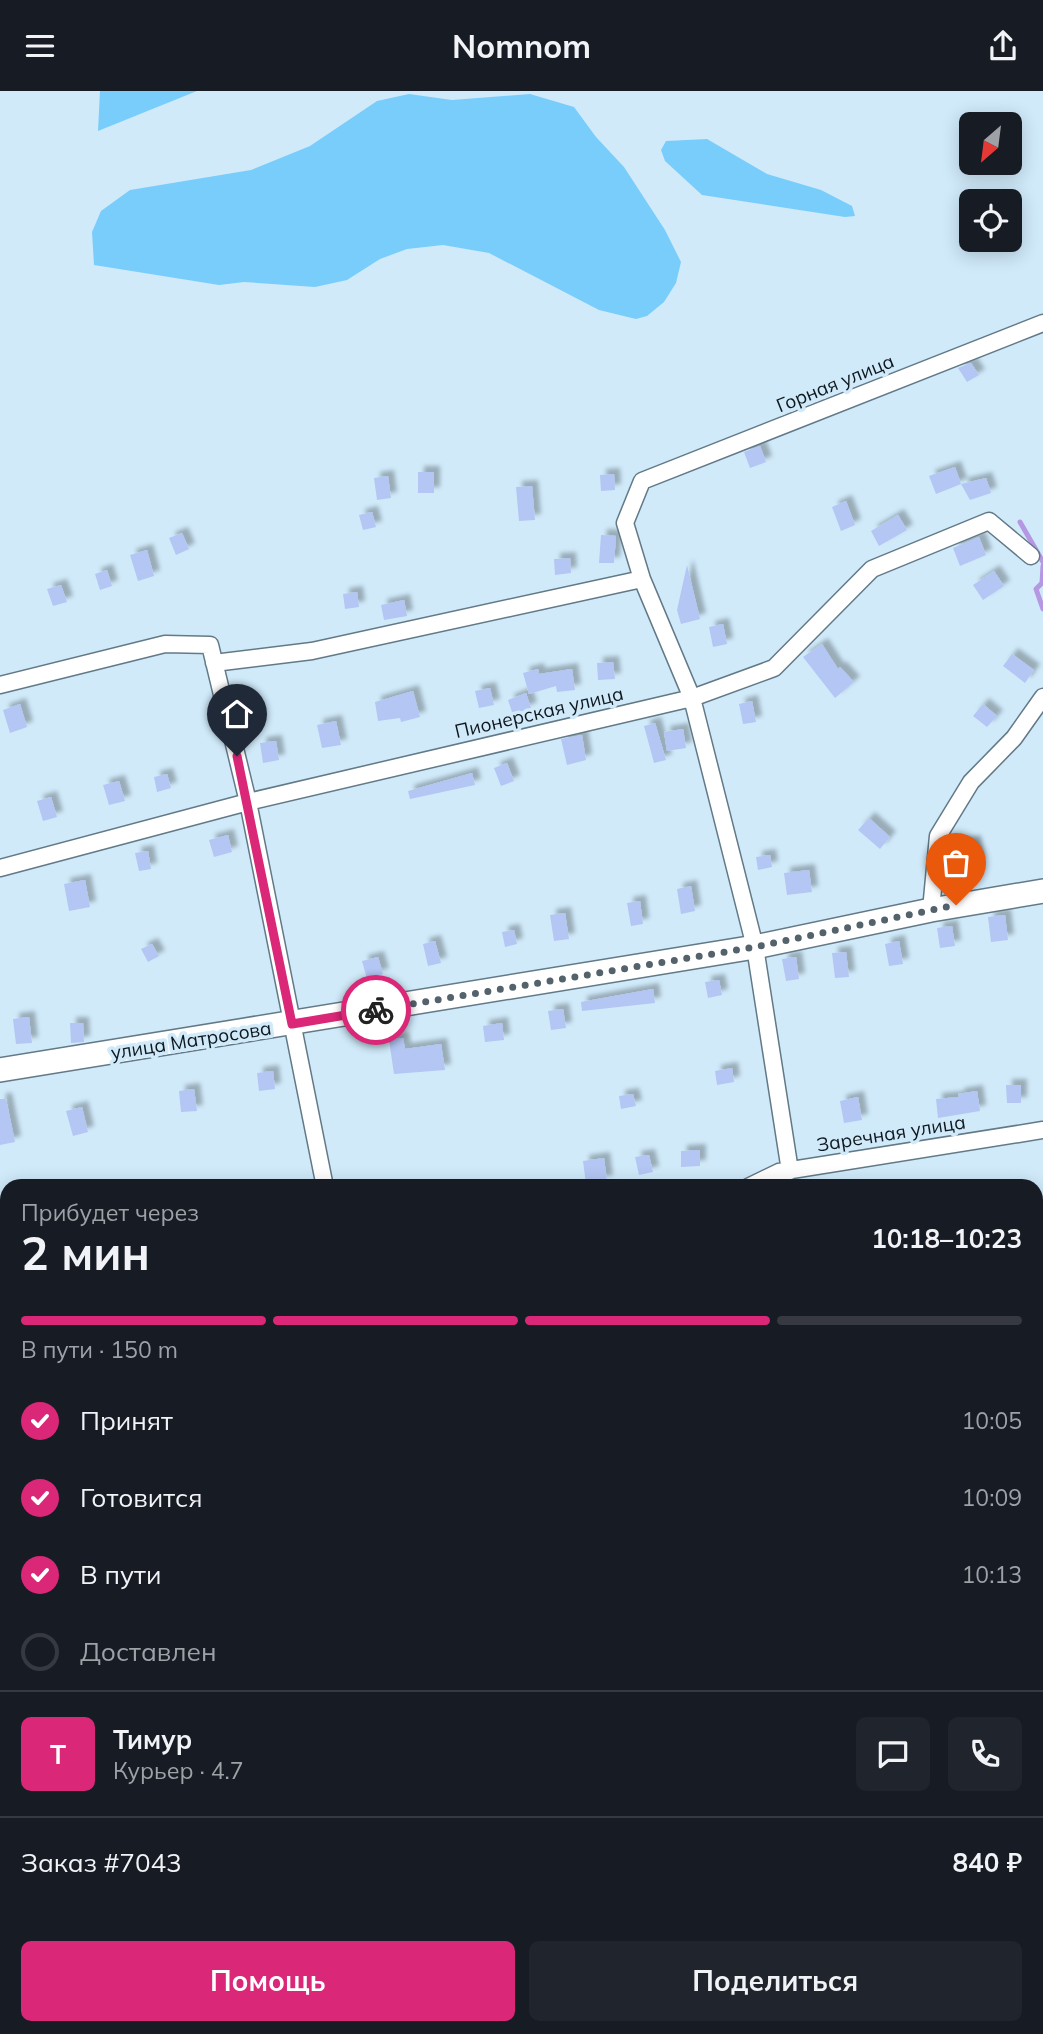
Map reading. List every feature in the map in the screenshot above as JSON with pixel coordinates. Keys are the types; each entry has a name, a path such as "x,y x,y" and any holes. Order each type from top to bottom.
{"main road":[{"name":"улица Матросова","path":"0,1070 755,947 931,910 1043,891"}],"street":[{"name":"Горная улица","path":"642,579 625,523 642,481 1043,323"},
{"name":"Пионерская улица","path":"0,868 248,802 692,698 774,668 872,569 961,530 989,521 1031,556"},
{"path":"214,663 312,651 642,579 692,698 755,947 783,1177"},
{"path":"0,685 165,644 210,645 248,802 323,1179"},
{"path":"931,910 938,836 971,782 1014,738 1043,697"},
{"name":"Заречная улица","path":"783,1177 1043,1130"}],"shaded area":[{"path":"100,91 197,91 98,131"},
{"path":"409,94 452,100 530,94 574,107 596,137 624,167 665,230 681,262 676,283 664,302 647,316 636,319 599,310 489,253 443,245 407,249 380,259 347,280 315,287 244,282 219,285 94,265 92,232 101,211 130,190 251,170 310,146 377,101"},
{"path":"707,139 767,174 821,190 852,206 855,216 845,217 702,195 665,161 661,150 666,141"}],"building":[{"path":"971,363 979,375 967,382 958,368"},
{"path":"760,446 766,462 750,468 744,452"},
{"path":"955,467 961,484 936,494 929,476"},
{"path":"418,472 434,472 434,493 418,493"},
{"path":"614,474 615,490 601,491 600,475"},
{"path":"388,476 391,498 377,500 374,478"},
{"path":"986,478 991,493 970,500 961,484"},
{"path":"532,486 535,520 519,521 516,487"},
{"path":"846,501 855,525 841,531 832,507"},
{"path":"372,512 376,527 363,530 359,515"},
{"path":"898,515 907,530 879,546 871,531"},
{"path":"182,533 189,549 176,555 169,538"},
{"path":"601,535 616,536 614,563 599,563"},
{"path":"979,537 986,555 960,566 953,548"},
{"path":"147,550 154,576 138,581 130,555"},
{"path":"570,558 571,573 555,575 554,559"},
{"path":"687,565 700,619 681,624 677,610"},
{"path":"107,570 112,586 100,590 95,574"},
{"path":"994,571 1004,586 983,600 973,585"},
{"path":"61,585 67,602 53,606 47,589"},
{"path":"357,592 359,607 345,609 343,594"},
{"path":"404,600 407,616 384,620 381,605"},
{"path":"723,624 727,644 713,647 709,627"},
{"path":"822,644 838,669 840,667 854,682 835,698 803,657"},
{"path":"1012,654 1034,670 1025,683 1003,666"},
{"path":"613,662 615,679 598,680 597,663"},
{"path":"538,669 539,674 572,669 575,690 557,692 556,686 529,694 523,673"},
{"path":"490,688 494,705 479,708 475,691"},
{"path":"413,691 420,717 401,722 400,718 378,721 375,702"},
{"path":"526,693 531,708 513,715 508,700"},
{"path":"752,701 756,722 743,724 739,704"},
{"path":"20,704 27,727 10,733 3,710"},
{"path":"983,704 997,716 987,727 973,716"},
{"path":"336,721 341,745 322,748 317,725"},
{"path":"655,723 666,760 654,763 644,726"},
{"path":"683,729 686,748 667,751 664,732"},
{"path":"582,735 586,760 567,765 561,739"},
{"path":"276,741 279,760 263,763 260,743"},
{"path":"507,763 514,781 501,786 494,768"},
{"path":"472,773 475,785 410,799 408,791"},
{"path":"167,774 171,788 157,792 154,777"},
{"path":"119,781 125,801 109,805 103,785"},
{"path":"51,797 57,817 43,821 37,801"},
{"path":"869,818 890,837 880,849 858,830"},
{"path":"228,835 232,852 214,857 209,840"},
{"path":"975,841 979,864 955,868 951,845"},
{"path":"148,851 151,869 139,871 135,853"},
{"path":"770,855 772,867 758,870 756,857"},
{"path":"809,870 812,892 787,895 784,873"},
{"path":"85,880 90,907 69,911 64,884"},
{"path":"691,886 695,911 681,914 677,889"},
{"path":"640,901 643,924 631,926 627,903"},
{"path":"565,913 569,939 554,941 550,915"},
{"path":"1005,915 1008,940 991,942 988,917"},
{"path":"952,926 955,946 940,948 937,928"},
{"path":"514,930 517,944 505,947 502,932"},
{"path":"435,941 441,963 428,966 423,944"},
{"path":"899,941 903,964 889,966 885,944"},
{"path":"152,944 159,956 148,962 141,949"},
{"path":"846,952 849,977 835,978 832,953"},
{"path":"378,957 383,974 367,979 362,961"},
{"path":"796,957 799,979 786,981 782,959"},
{"path":"719,980 722,995 708,998 705,982"},
{"path":"653,989 655,1003 582,1011 581,1002"},
{"path":"563,1009 566,1028 551,1030 548,1011"},
{"path":"29,1017 32,1043 16,1044 13,1019"},
{"path":"70,1023 83,1023 84,1042 71,1043"},
{"path":"502,1023 504,1040 485,1042 483,1026"},
{"path":"403,1038 405,1049 441,1044 445,1070 394,1074 389,1040"},
{"path":"732,1068 734,1082 717,1085 715,1071"},
{"path":"273,1071 275,1089 259,1091 257,1073"},
{"path":"1006,1085 1021,1085 1021,1103 1007,1103"},
{"path":"194,1089 197,1111 181,1112 179,1091"},
{"path":"977,1091 980,1111 938,1118 936,1099 959,1097 958,1094"},
{"path":"633,1094 636,1106 621,1109 619,1096"},
{"path":"858,1097 862,1120 844,1123 840,1101"},
{"path":"0,1099 6,1099 15,1142 0,1145"},
{"path":"82,1107 88,1132 73,1136 66,1111"},
{"path":"700,1150 700,1166 681,1167 681,1151"},
{"path":"649,1155 653,1172 639,1175 635,1157"},
{"path":"604,1158 607,1179 585,1179 583,1161"}],"waterway":[{"path":"1020,522 1043,562"},
{"path":"1043,566 1042,583 1036,589 1043,609"}],"way so far":[{"path":"376,1010 755,947 956,905"}],"route":[{"path":"237,756 292,1024 376,1010"}]}
